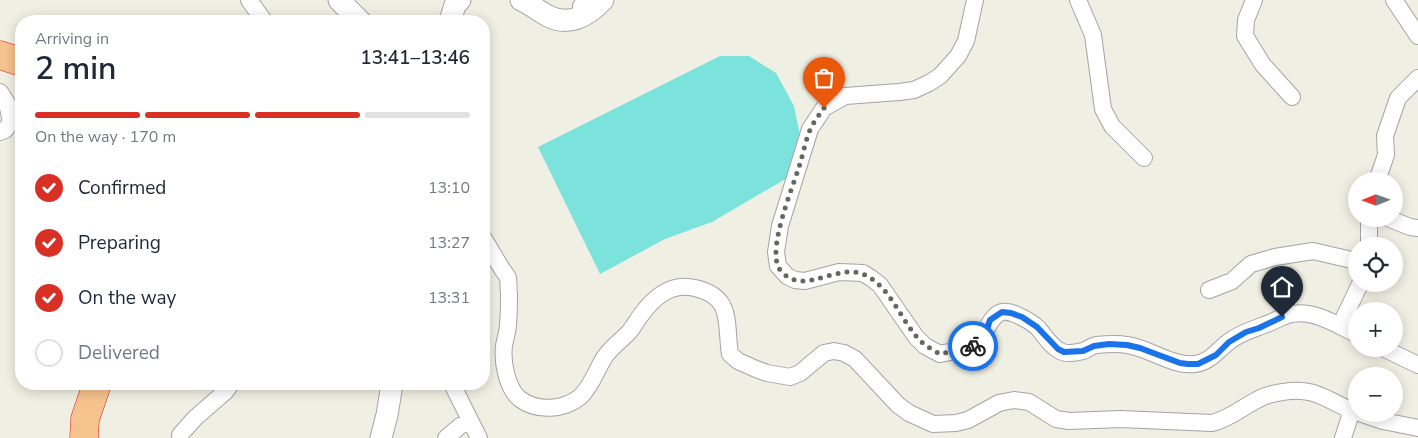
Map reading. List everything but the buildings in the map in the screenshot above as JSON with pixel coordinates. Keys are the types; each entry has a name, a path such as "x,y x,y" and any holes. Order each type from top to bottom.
{"highway":[{"path":"84,438 85,419 95,390"}],"street":[{"path":"249,0 260,15"},
{"path":"339,0 354,15"},
{"path":"452,15 455,5 460,0"},
{"path":"521,0 548,16 557,20 567,21 585,8 589,13 603,0"},
{"path":"975,0 966,41 958,56 940,76 914,90 845,96 824,108 810,129 780,226 776,252 778,266 787,276 794,280 805,281 839,272 863,273 880,285 916,337 925,346 940,354 973,346 986,332 990,320 1002,312 1022,317 1037,327 1058,349 1064,352 1083,351 1094,346 1109,344 1127,345 1188,364 1198,364 1216,355 1229,342 1246,332 1294,314 1308,314 1348,330"},
{"path":"1078,0 1093,35 1103,109 1112,126 1144,158"},
{"path":"1254,0 1246,20 1245,36 1263,65 1292,97"},
{"path":"1394,0 1418,36"},
{"path":"1379,172 1386,155 1385,136 1398,98 1418,78"},
{"path":"0,92 7,103 11,122 5,130 0,132"},
{"path":"1403,225 1410,228 1418,228"},
{"path":"490,250 508,279 508,325 504,349 510,388 518,398 527,404 535,406 555,408 569,404 580,396 588,387 611,348 631,330 641,314 659,295 679,287 692,287 715,296 721,303 725,312 730,354 738,361 767,373 790,378 800,374 824,353 834,351 844,353 856,359 898,405 909,413 933,424 956,423 968,420 999,403 1014,400 1028,402 1056,419 1069,421 1121,419 1212,423 1224,420 1259,398 1274,393 1300,390 1319,395 1348,408"},
{"path":"1209,290 1232,281 1252,264 1276,257 1313,251 1348,259"},
{"path":"1340,326 1356,292"},
{"path":"1401,357 1418,366"},
{"path":"180,435 195,418 226,390"},
{"path":"381,438 391,390"},
{"path":"455,390 479,438"},
{"path":"446,438 469,420"},
{"path":"1343,438 1352,422"},
{"path":"1387,422 1418,428"}],"shaded area":[{"path":"720,56 749,56 776,73 794,106 802,145 789,177 712,222 665,239 600,274 538,147"}],"way so far":[{"path":"824,108 810,129 780,226 776,252 778,266 787,276 794,280 805,281 839,272 863,273 880,285 916,337 925,346 940,354 973,346"}],"route":[{"path":"973,346 986,332 990,320 1002,312 1022,317 1037,327 1048,340 1064,352 1073,353 1094,346 1109,344 1127,345 1180,363 1198,364 1216,355 1229,342 1246,332 1282,317"}]}
